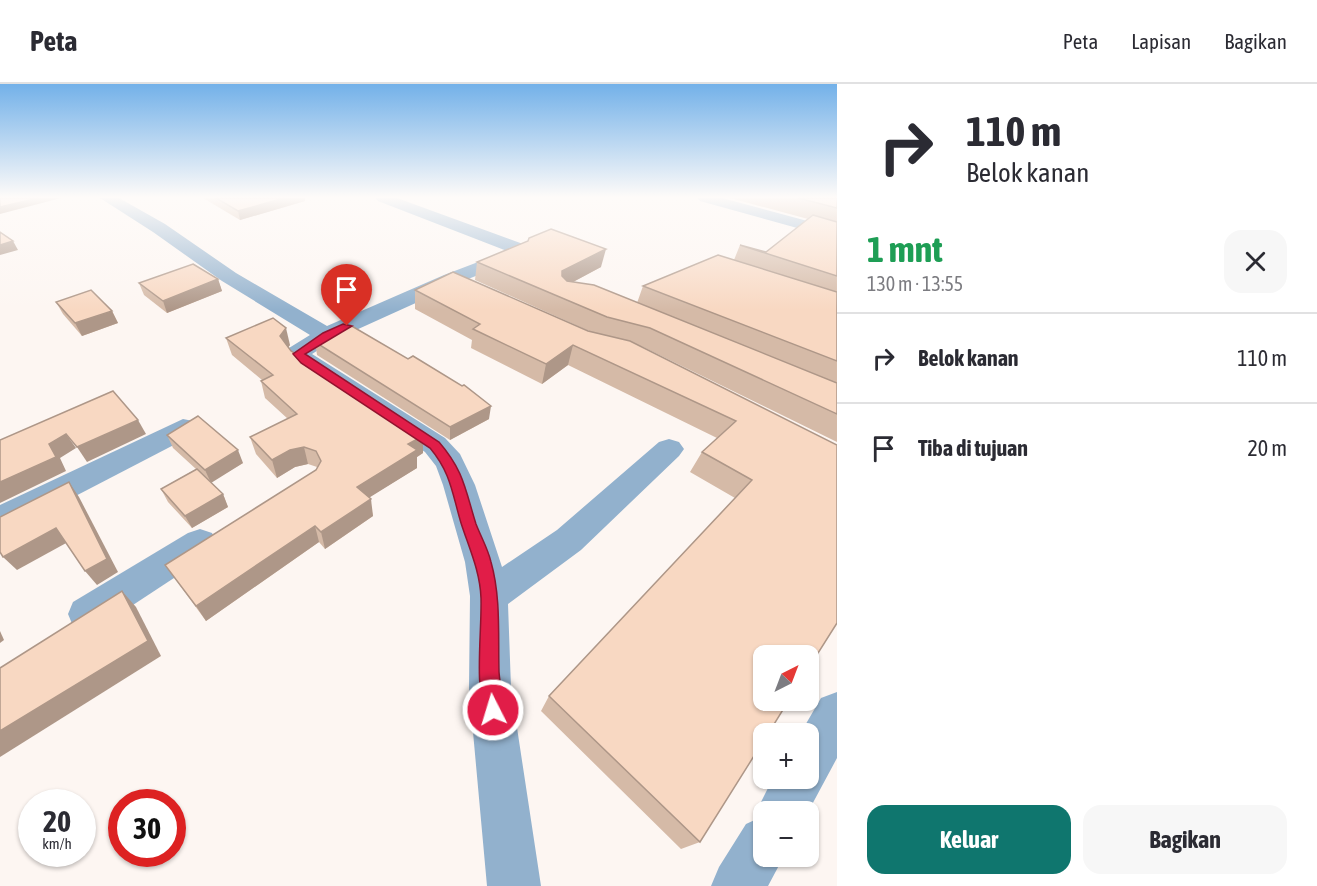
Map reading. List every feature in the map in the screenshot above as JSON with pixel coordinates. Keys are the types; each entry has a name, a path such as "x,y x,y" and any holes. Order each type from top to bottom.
{"street":[{"path":"170,235 229,277 326,335"},
{"path":"483,235 517,248 517,253 451,279 326,335 298,354 305,361 427,439 449,462 459,485 483,562 489,596 490,688 514,886"},
{"path":"808,235 834,245"},
{"path":"451,279 483,295"},
{"path":"0,520 183,428"},
{"path":"489,596 569,540 669,449"},
{"path":"59,631 228,526"},
{"path":"819,745 837,714"},
{"path":"738,886 753,861"}],"building":[{"path":"0,235 5,235 13,241 0,245"},
{"path":"535,235 569,235 606,249 562,271 562,276 567,281 594,285 837,383 837,414 650,328 607,317 477,262 528,241"},
{"path":"787,235 837,235 837,276 740,245 766,252"},
{"path":"718,255 837,292 837,361 643,286"},
{"path":"193,264 218,279 163,301 139,283"},
{"path":"453,272 588,331 630,341 837,445 837,623 819,652 819,645 753,645 753,711 782,711 775,723 753,723 753,758 700,842 549,696 752,480 702,452 736,421 573,345 546,364 473,329 480,324 415,290"},
{"path":"91,290 112,311 75,323 56,302"},
{"path":"273,318 286,328 280,336 291,351 423,436 408,444 417,450 357,487 371,499 321,532 315,526 196,606 165,565 316,470 321,461 316,451 304,447 290,450 272,460 250,437 297,414 261,381 273,375 226,338"},
{"path":"350,325 408,359 413,356 462,386 464,385 491,406 450,427 315,342"},
{"path":"113,391 138,420 77,447 66,434 49,444 56,457 0,482 0,440"},
{"path":"198,416 238,450 205,470 167,435"},
{"path":"197,469 223,494 185,516 161,489"},
{"path":"69,482 107,559 85,571 56,528 3,557 0,552 0,517"},
{"path":"122,591 148,641 0,731 0,668"}],"route":[{"path":"347,326 326,335 298,354 305,361 411,427 435,445 449,462 459,485 483,562 489,596 490,688 493,710"}]}
